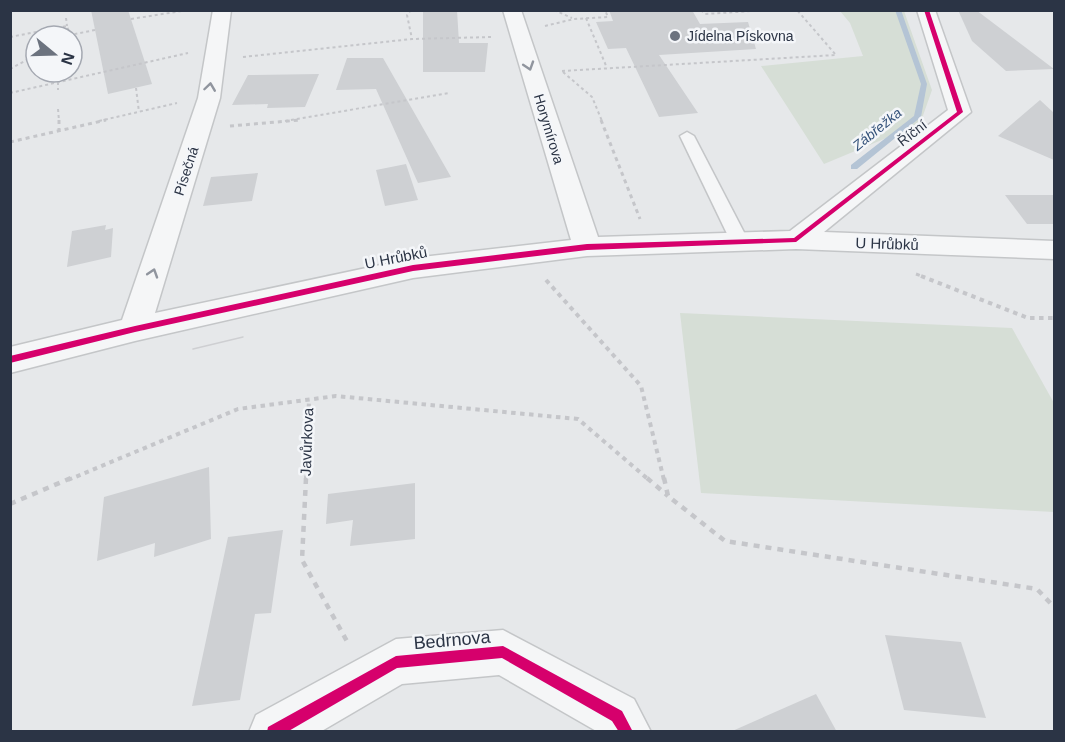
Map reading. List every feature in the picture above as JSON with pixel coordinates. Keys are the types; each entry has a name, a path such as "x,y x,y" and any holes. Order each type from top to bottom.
{"street":[{"name":"Písečná","path":"135,329 209,98 222,10"},
{"name":"Horymírova","path":"512,10 586,247"},
{"name":"Říční","path":"796,240 960,112 926,10"},
{"name":"U Hrůbků","path":"10,360 135,329 413,268 586,247 796,240 1054,250"},
{"name":"Bedrnova","path":"273,732 396,662 503,652 617,716 627,732"}],"lane":[{"path":"687,136 740,242"}],"path":[{"path":"131,19 188,10"},
{"path":"411,10 407,15 412,39"},
{"path":"554,10 574,19"},
{"path":"540,27 574,19 608,17 604,10"},
{"path":"700,10 705,14 768,10"},
{"path":"562,71 836,54 797,10"},
{"path":"66,18 67,24"},
{"path":"586,18 607,68"},
{"path":"84,32 95,30"},
{"path":"243,57 412,39 497,37"},
{"path":"84,76 190,52"},
{"path":"10,69 24,61"},
{"path":"132,65 134,70"},
{"path":"557,67 592,97 650,245"},
{"path":"10,93 49,84"},
{"path":"58,84 58,90"},
{"path":"136,88 139,112"},
{"path":"199,128 298,120 449,93"},
{"path":"10,142 178,102 181,96"},
{"path":"58,109 59,130"},
{"path":"877,244 887,262 1028,318 1054,318"},
{"path":"524,255 641,386 668,496"},
{"path":"309,400 336,396 578,419 725,541 1037,589 1054,608"}],"shaded area":[{"path":"840,11 904,11 932,90 920,124 824,164 761,66 863,56 850,23"},
{"path":"680,313 1012,328 1054,403 1054,512 701,493"}],"building":[{"path":"91,10 128,10 152,84 108,94"},
{"path":"423,10 457,10 459,43 488,43 485,72 423,72"},
{"path":"609,10 692,10 700,24 748,22 756,49 659,55 698,113 659,117 626,48 608,49 596,22 613,21"},
{"path":"958,10 976,10 1054,69 1006,71 972,41"},
{"path":"347,58 383,58 451,177 418,183 376,89 336,90"},
{"path":"319,74 305,107 267,108 268,104 232,105 248,75"},
{"path":"1040,100 1054,113 1054,160 998,136"},
{"path":"406,164 418,200 385,206 376,170"},
{"path":"258,173 252,201 203,206 211,177"},
{"path":"1005,195 1054,195 1054,224 1027,224"},
{"path":"106,225 105,230 113,228 111,257 67,267 72,231"},
{"path":"209,467 211,539 154,557 155,543 97,561 104,497"},
{"path":"415,483 415,539 350,546 353,520 326,524 328,494"},
{"path":"283,530 271,613 255,614 240,700 192,706 228,537"},
{"path":"885,635 961,642 986,718 904,710"},
{"path":"816,694 837,732 730,732"}],"waterway":[{"name":"Zábřežka","path":"854,167 917,117 924,84 898,10"}],"tram line":[{"path":"193,349 243,337"}],"cycle path":[{"path":"10,360 135,329 413,268 587,247 796,240 960,112 926,10"},
{"path":"273,732 396,662 503,652 617,716 627,732"}],"place":[{"name":"Jídelna Pískovna","path":"675,36"}]}
